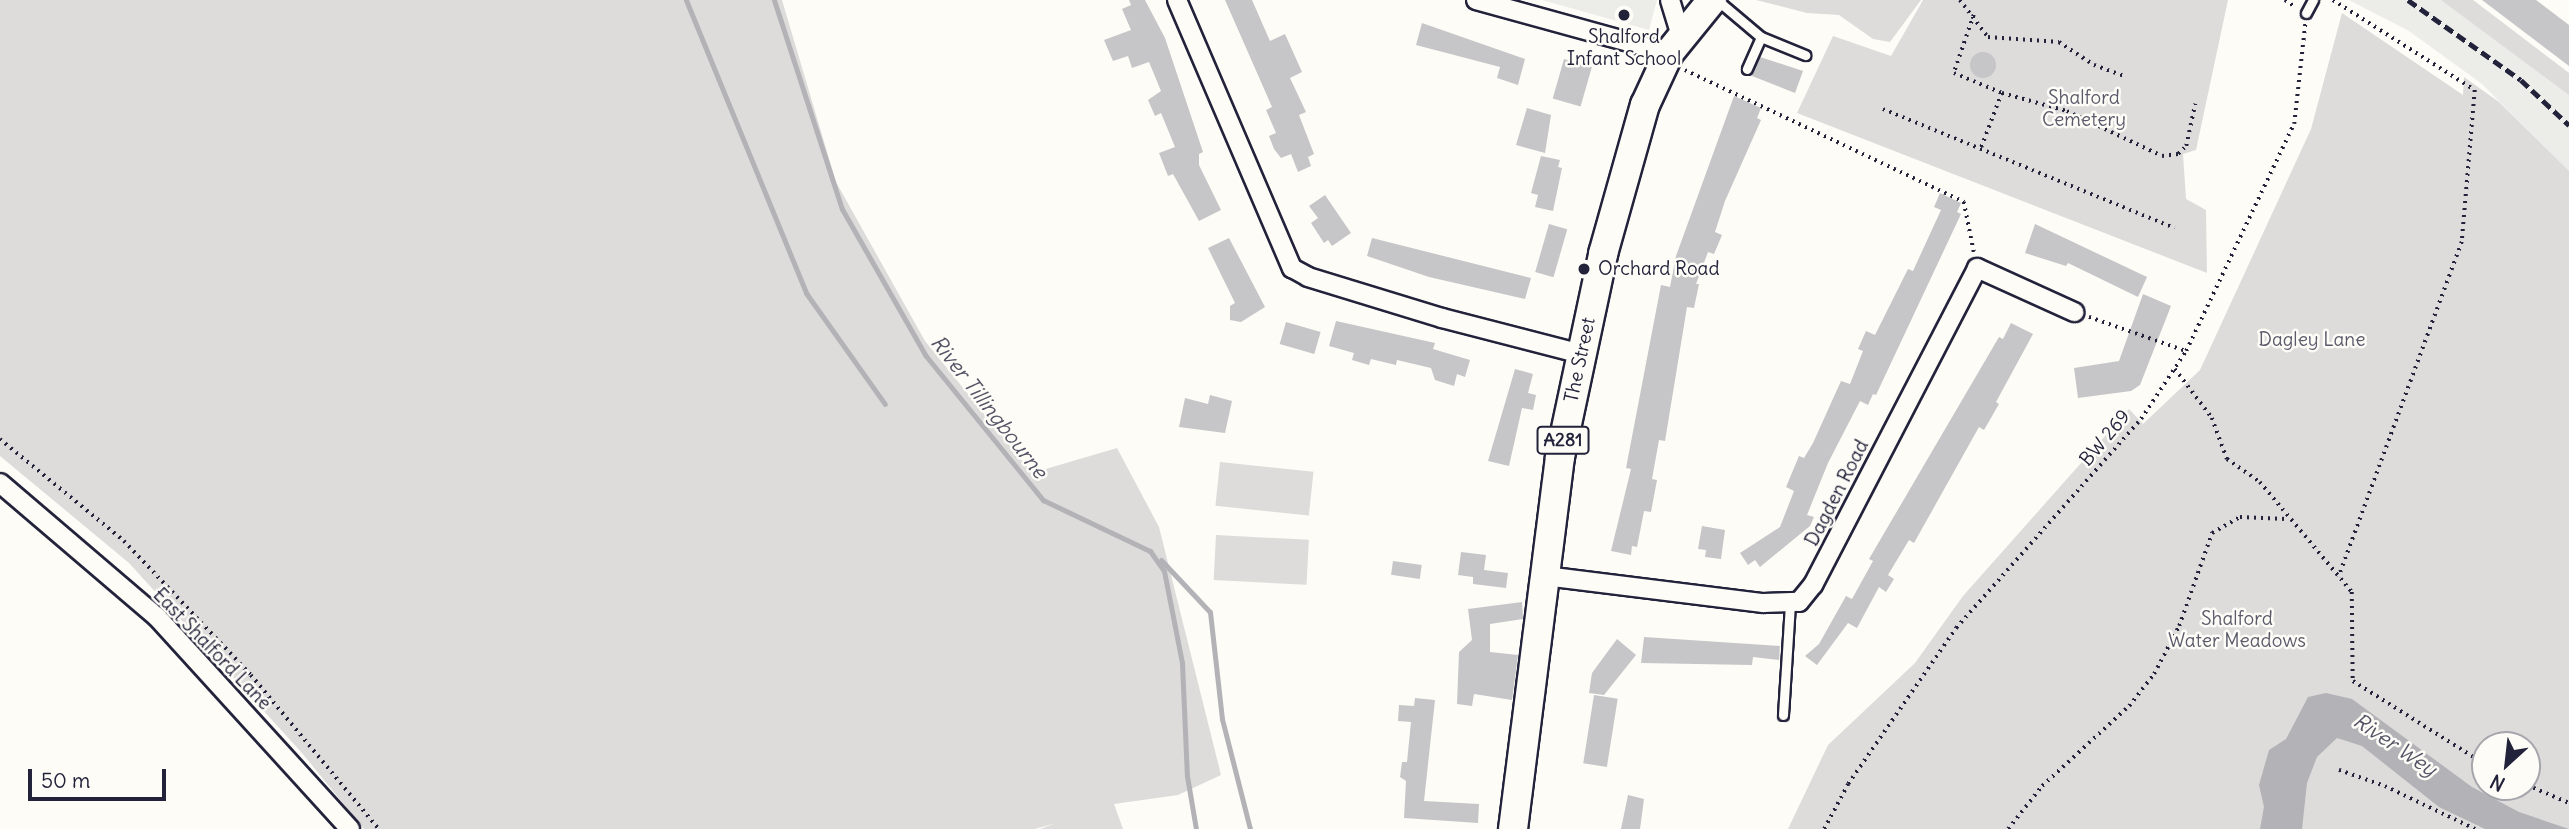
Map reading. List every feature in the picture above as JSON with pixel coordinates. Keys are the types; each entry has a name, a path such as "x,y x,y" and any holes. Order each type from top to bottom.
{"main road":[{"name":"The Street","path":"1513,829 1558,466 1581,354 1645,105 1672,50 1714,0"}],"street":[{"path":"1177,0 1292,268 1308,277 1428,314 1581,354"},
{"path":"1476,0 1672,50 1671,0"},
{"path":"1977,268 2074,312"},
{"name":"Dagden Road","path":"1790,603 1799,602 1813,585 1977,268"},
{"name":"East Shalford Lane","path":"0,483 157,617 350,829"},
{"path":"1545,576 1790,603"}],"lane":[{"path":"1714,0 1760,37 1805,55"},
{"path":"2306,13 2313,0"},
{"path":"1747,68 1760,37"},
{"path":"1783,715 1790,603"}],"path":[{"path":"1960,0 1974,15 1988,37 2059,43 2094,65 2125,76"},
{"path":"2333,0 2475,90 2462,242 2339,577"},
{"name":"BW 269","path":"1824,829 1848,784 1956,628 2141,419 2186,351 2294,124 2306,13"},
{"path":"1974,15 1954,73 2001,93 2067,111 2162,156 2178,154 2186,146 2195,104"},
{"path":"1672,50 1964,202 1977,268"},
{"path":"1981,149 2001,93"},
{"path":"1883,109 2175,228"},
{"path":"2074,312 2186,351"},
{"path":"2175,369 2212,418 2227,459 2260,482 2287,519 2352,592 2353,681 2471,755"},
{"path":"0,439 132,550 313,744 379,829"},
{"path":"2008,829 2042,786 2129,706 2154,674 2179,626 2212,533 2239,517 2287,519"},
{"path":"2339,770 2385,786 2476,829"},
{"path":"2541,791 2569,803"}],"shaded area":[{"name":"Shalford Infant School","path":"1542,0 1657,0 1649,30"},
{"path":"2349,0 2473,0 2569,73 2569,172 2482,84 2409,31"}],"green space":[{"path":"0,0 782,0 836,182 925,341 1032,473 1117,448 1159,527 1221,775 1178,795 1114,804 1123,829 1040,829 1056,823 1035,829 364,829 302,753 129,563 0,456"},
{"path":"1756,0 1921,0 1890,42 1873,39 1839,15 1807,13"},
{"name":"Shalford Cemetery","path":"1923,0 2228,0 2196,150 2183,154 2186,199 2206,210 2207,273 1797,113 1833,36 1891,56"},
{"path":"2441,0 2473,0 2569,73 2569,95"},
{"name":"Shalford Water Meadows","path":"2342,13 2463,95 2464,77 2499,102 2569,171 2569,829 1788,829 1828,745 1915,663 1963,596 2129,409 2143,424 2200,370 2311,129"},
{"path":"1220,462 1313,472 1309,516 1215,506"},
{"path":"1216,535 1309,540 1307,585 1214,580"}],"water":[{"name":"River Wey","path":"2326,693 2352,699 2471,786 2471,801 2498,801 2519,812 2569,829 2485,829 2439,807 2362,746 2337,738 2317,757 2307,783 2302,829 2260,829 2264,807 2259,785 2269,750 2286,739 2308,697"}],"building":[{"path":"1129,0 1145,0 1165,38 1203,152 1199,154 1199,165 1221,210 1199,221 1173,174 1168,176 1159,153 1175,147 1161,113 1155,116 1148,100 1161,91 1149,62 1132,68 1128,56 1113,61 1104,40 1131,30 1122,9 1131,5"},
{"path":"1225,0 1252,0 1270,41 1285,34 1302,72 1290,78 1306,112 1299,115 1314,154 1308,157 1311,166 1298,172 1291,154 1281,158 1274,149 1269,136 1276,133 1266,110 1272,107"},
{"path":"2482,0 2536,0 2569,25 2569,66"},
{"path":"1422,23 1525,59 1518,85 1497,78 1500,67 1416,45"},
{"path":"1983,52 1992,56 1996,65 1992,74 1983,78 1974,74 1970,65 1974,56"},
{"path":"1760,57 1803,71 1795,93 1752,76"},
{"path":"1564,59 1592,67 1581,106 1553,98"},
{"path":"1734,96 1761,108 1757,118 1761,120 1725,201 1715,232 1722,235 1714,254 1708,252 1696,284 1699,284 1694,308 1687,307 1665,441 1659,440 1652,479 1657,480 1651,512 1644,511 1637,547 1632,546 1631,555 1611,551 1631,469 1626,468 1661,285 1670,287 1676,256"},
{"path":"1527,108 1551,115 1545,153 1516,145"},
{"path":"1541,156 1560,160 1558,167 1562,168 1553,211 1535,207 1538,195 1531,193"},
{"path":"1940,193 1961,203 1957,212 1961,214 1876,395 1873,394 1868,405 1860,401 1828,463 1807,515 1814,517 1810,526 1760,567 1755,560 1748,565 1740,553 1780,527 1794,491 1786,487 1799,456 1804,458 1813,443 1841,381 1850,384 1863,351 1858,349 1866,331 1875,335 1908,269 1913,271 1941,210 1934,207"},
{"path":"1325,195 1351,233 1332,246 1328,240 1324,243 1311,223 1318,218 1309,206"},
{"path":"1549,224 1567,229 1553,277 1535,272"},
{"path":"2035,224 2147,277 2138,297 2068,263 2066,266 2025,253"},
{"path":"1229,238 1265,307 1241,322 1230,320 1230,306 1235,303 1208,248"},
{"path":"1372,238 1531,278 1525,299 1429,277 1367,256"},
{"path":"2143,294 2171,306 2140,385 2131,391 2078,398 2074,368 2119,361"},
{"path":"1336,321 1435,343 1433,349 1470,360 1465,377 1457,374 1454,386 1435,380 1431,368 1397,360 1396,365 1371,359 1369,365 1352,360 1354,353 1329,346"},
{"path":"1286,322 1321,332 1314,354 1280,344"},
{"path":"2011,323 2033,334 1996,402 1999,404 1984,430 1979,427 1914,543 1909,540 1888,575 1894,579 1886,592 1879,587 1857,628 1848,623 1817,665 1805,656 1819,644 1846,596 1852,599 1873,561 1869,559 1999,337 2003,339"},
{"path":"1515,369 1533,374 1528,393 1536,395 1533,410 1522,408 1509,466 1488,461"},
{"path":"1210,395 1232,401 1225,433 1179,427 1185,398 1208,404"},
{"path":"1702,526 1725,530 1721,559 1705,557 1706,550 1698,549"},
{"path":"1461,552 1486,555 1484,570 1508,573 1506,588 1473,584 1473,577 1458,575"},
{"path":"1393,561 1422,565 1420,579 1391,575"},
{"path":"1522,602 1523,619 1490,624 1490,652 1518,655 1512,700 1474,694 1472,706 1457,704 1459,652 1472,640 1468,609"},
{"path":"1644,637 1780,646 1779,660 1753,657 1752,665 1641,663"},
{"path":"1617,639 1636,655 1604,695 1589,693 1592,673"},
{"path":"1594,695 1618,699 1607,767 1583,763"},
{"path":"1415,698 1435,700 1424,801 1479,804 1478,823 1404,818 1406,781 1400,777 1402,762 1407,762 1411,722 1398,721 1399,705 1414,706"},
{"path":"1628,795 1644,799 1640,829 1621,829"}],"waterway":[{"path":"686,0 806,293 885,404"},
{"name":"River Tillingbourne","path":"774,0 842,209 926,356 1043,500 1150,551 1164,571 1182,663 1187,776 1196,829"},
{"path":"1161,560 1210,612 1222,719 1250,829"}],"railway":[{"path":"2408,0 2521,80 2569,125"}],"place":[{"name":"Shalford Infant School","path":"1624,15"},
{"name":"Orchard Road","path":"1584,269"}],"park label":[{"name":"Dagley Lane","path":"2312,340"}]}
